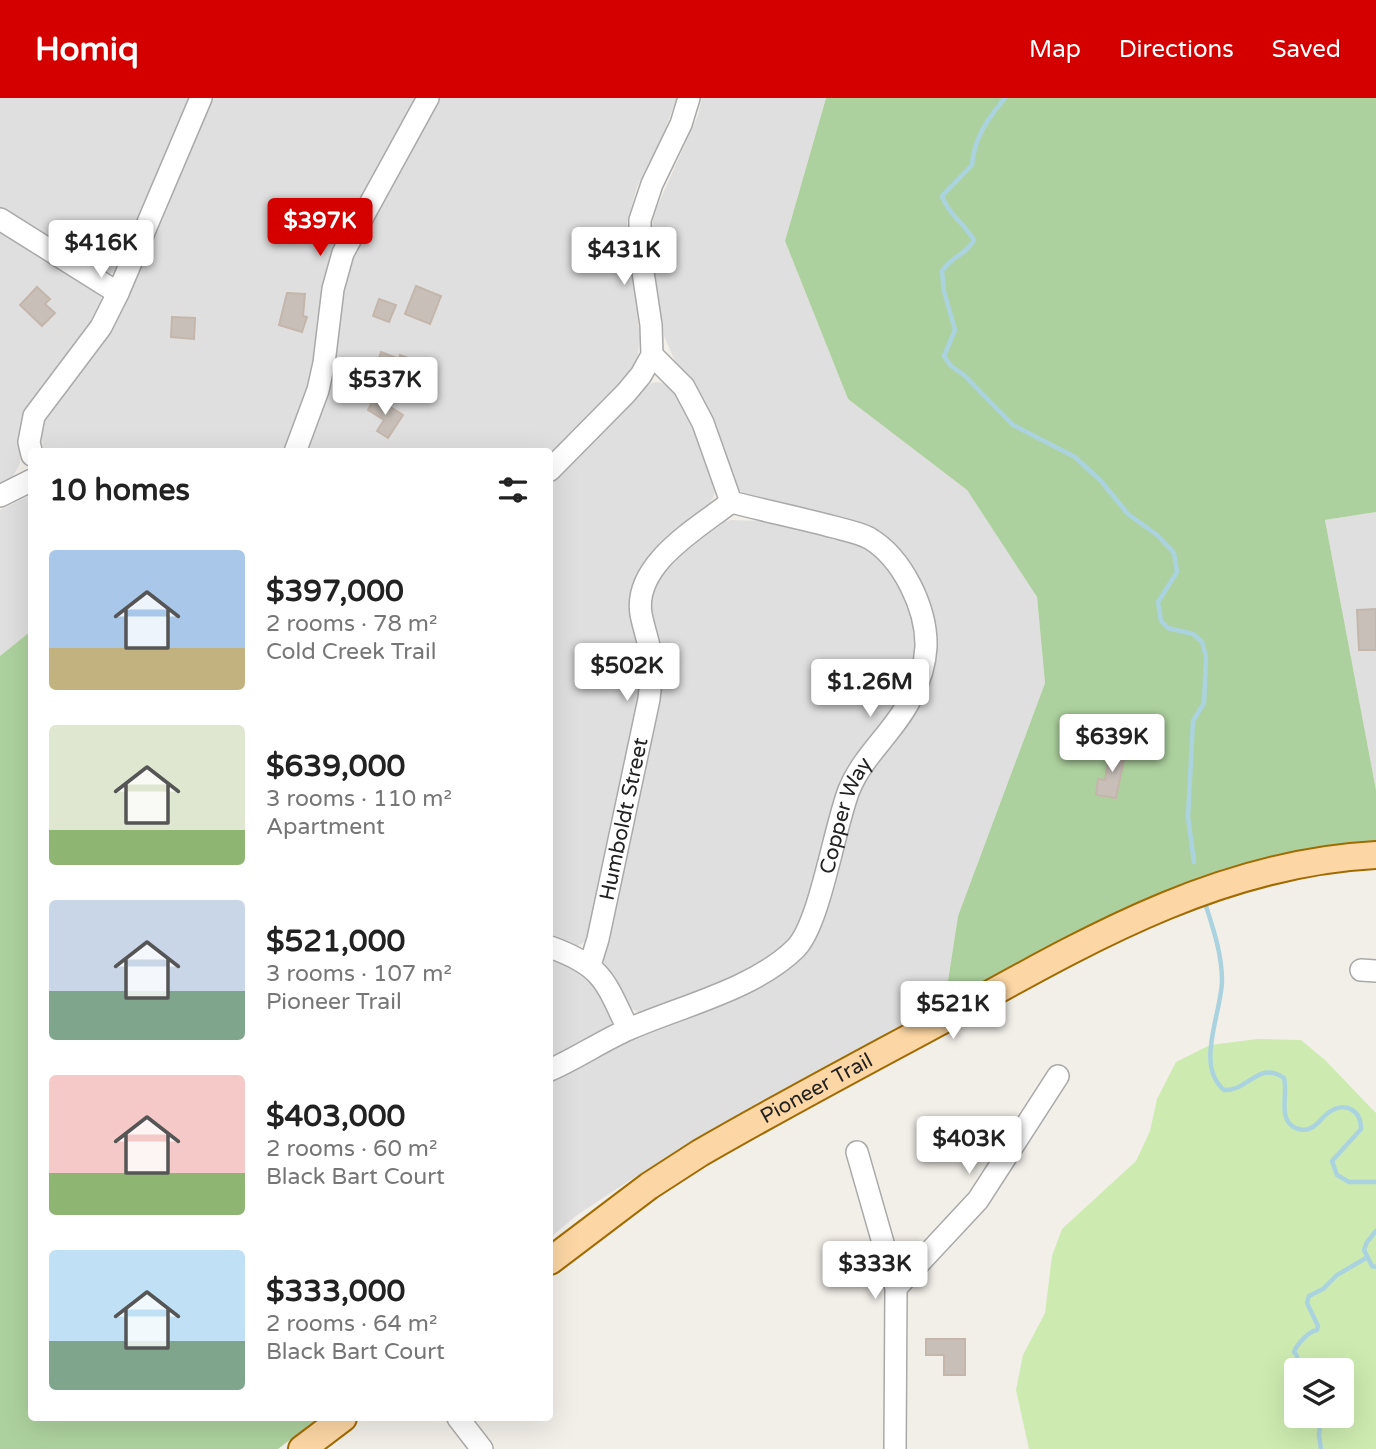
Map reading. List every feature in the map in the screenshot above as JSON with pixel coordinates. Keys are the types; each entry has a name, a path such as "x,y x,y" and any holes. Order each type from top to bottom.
{"main road":[{"name":"Pioneer Trail","path":"553,1259 649,1186 700,1153 1096,936 1186,896 1225,883 1300,864 1376,855"},
{"path":"302,1449 339,1421"}],"street":[{"path":"30,448 34,415 96,335 118,293 201,98"},
{"path":"296,448 318,390 333,289 343,253 428,98"},
{"path":"553,467 626,393 641,375 652,355 651,325 640,252 640,220 652,184 681,124 690,98"},
{"path":"0,219 118,293"},
{"path":"652,355 684,387 703,423 731,502"},
{"path":"0,496 28,482"},
{"name":"Humboldt Street","path":"590,965 601,926 649,699 653,665 641,612 642,591 650,573 664,554 731,502"},
{"name":"Copper Way","path":"553,1068 628,1030 757,977 780,963 798,947 810,929 839,816 851,785 864,762 910,700 922,671 926,648 923,623 905,577 890,555 869,538 805,519 731,502"},
{"path":"553,948 590,965 600,974 628,1030"},
{"path":"896,1288 978,1200 1058,1076"},
{"path":"857,1152 896,1288 895,1449"},
{"path":"460,1421 482,1449"}],"shaded area":[{"path":"0,98 191,98 121,266 113,273 104,274 0,210"},
{"path":"212,98 419,98 335,255 315,372 289,448 43,448 41,428 124,305"},
{"path":"440,98 677,98 637,187 627,223 640,338 637,361 629,375 553,454 553,448 306,448 334,370 342,286 353,257"},
{"path":"702,98 826,98 785,241 848,399 967,490 1037,597 1045,683 958,916 945,1000 635,1177 577,1215 553,1235 553,1077 794,961 815,938 860,783 920,703 931,619 864,526 829,513 755,500 737,489 687,378 675,361 656,308 650,254 653,216 698,115"},
{"path":"0,231 92,289 101,297 103,308 66,362 36,396 25,422 20,444 20,464 12,478 0,486"},
{"path":"660,382 671,388 694,420 715,481 714,496 707,508 652,554 644,671 592,931 585,942 576,947 553,940 553,481 652,383"},
{"path":"28,496 28,633 0,656 0,510"},
{"path":"1376,512 1376,790 1325,520"},
{"path":"731,520 762,521 808,530 849,540 871,550 900,583 909,607 915,636 915,658 902,695 857,756 840,787 830,815 809,908 800,931 765,964 647,1012 638,1012 628,1007 603,961 653,629 650,599 657,578 671,559 716,524"},
{"path":"553,958 590,976 613,1016 612,1023 553,1061"}],"green space":[{"path":"826,98 1376,98 1376,512 1325,520 1376,790 1376,842 1318,848 1223,869 1137,904 945,1000 958,916 1045,683 1037,597 967,490 848,399 785,241"},
{"path":"28,633 28,1421 314,1421 278,1449 0,1449 0,656"},
{"path":"1258,1039 1301,1040 1325,1060 1376,1113 1376,1449 1029,1449 1016,1390 1023,1355 1045,1313 1052,1256 1062,1229 1136,1161 1150,1131 1157,1099 1176,1062 1210,1045"}],"building":[{"path":"416,286 441,296 430,324 405,314"},
{"path":"37,287 50,299 45,304 55,313 42,326 20,305"},
{"path":"287,293 305,294 303,316 307,317 302,332 279,325"},
{"path":"379,299 396,305 389,322 373,316"},
{"path":"172,317 195,318 194,339 171,337"},
{"path":"381,352 399,359 400,355 417,361 412,377 416,379 412,390 374,373"},
{"path":"375,397 403,415 388,438 377,431 384,420 368,410"},
{"path":"1376,609 1376,650 1359,650 1357,610"},
{"path":"1111,746 1126,749 1116,798 1096,795 1098,779 1105,780"},
{"path":"926,1339 965,1339 965,1375 944,1375 944,1355 926,1355"}],"waterway":[{"path":"1005,98 983,129 972,165 942,196 948,208 974,240 942,271 944,291 955,330 944,356 951,366 964,375 1013,425 1075,457 1101,481 1128,514 1157,535 1174,553 1177,572 1158,602 1161,621 1168,628 1193,634 1202,642 1206,657 1204,703 1193,721 1188,817 1194,862"},
{"path":"1206,906 1222,971 1221,994 1210,1053 1216,1080 1224,1090 1233,1089 1268,1072 1284,1078 1285,1115 1287,1121 1298,1129 1313,1127 1334,1109 1345,1108 1355,1112 1361,1129 1332,1161 1337,1175 1349,1182 1376,1182"},
{"path":"1376,1231 1364,1250 1372,1266 1376,1267"},
{"path":"1297,1358 1294,1352 1298,1345 1317,1330 1318,1326 1307,1303 1309,1296 1366,1258"},
{"path":"1320,1428 1321,1449"}]}
